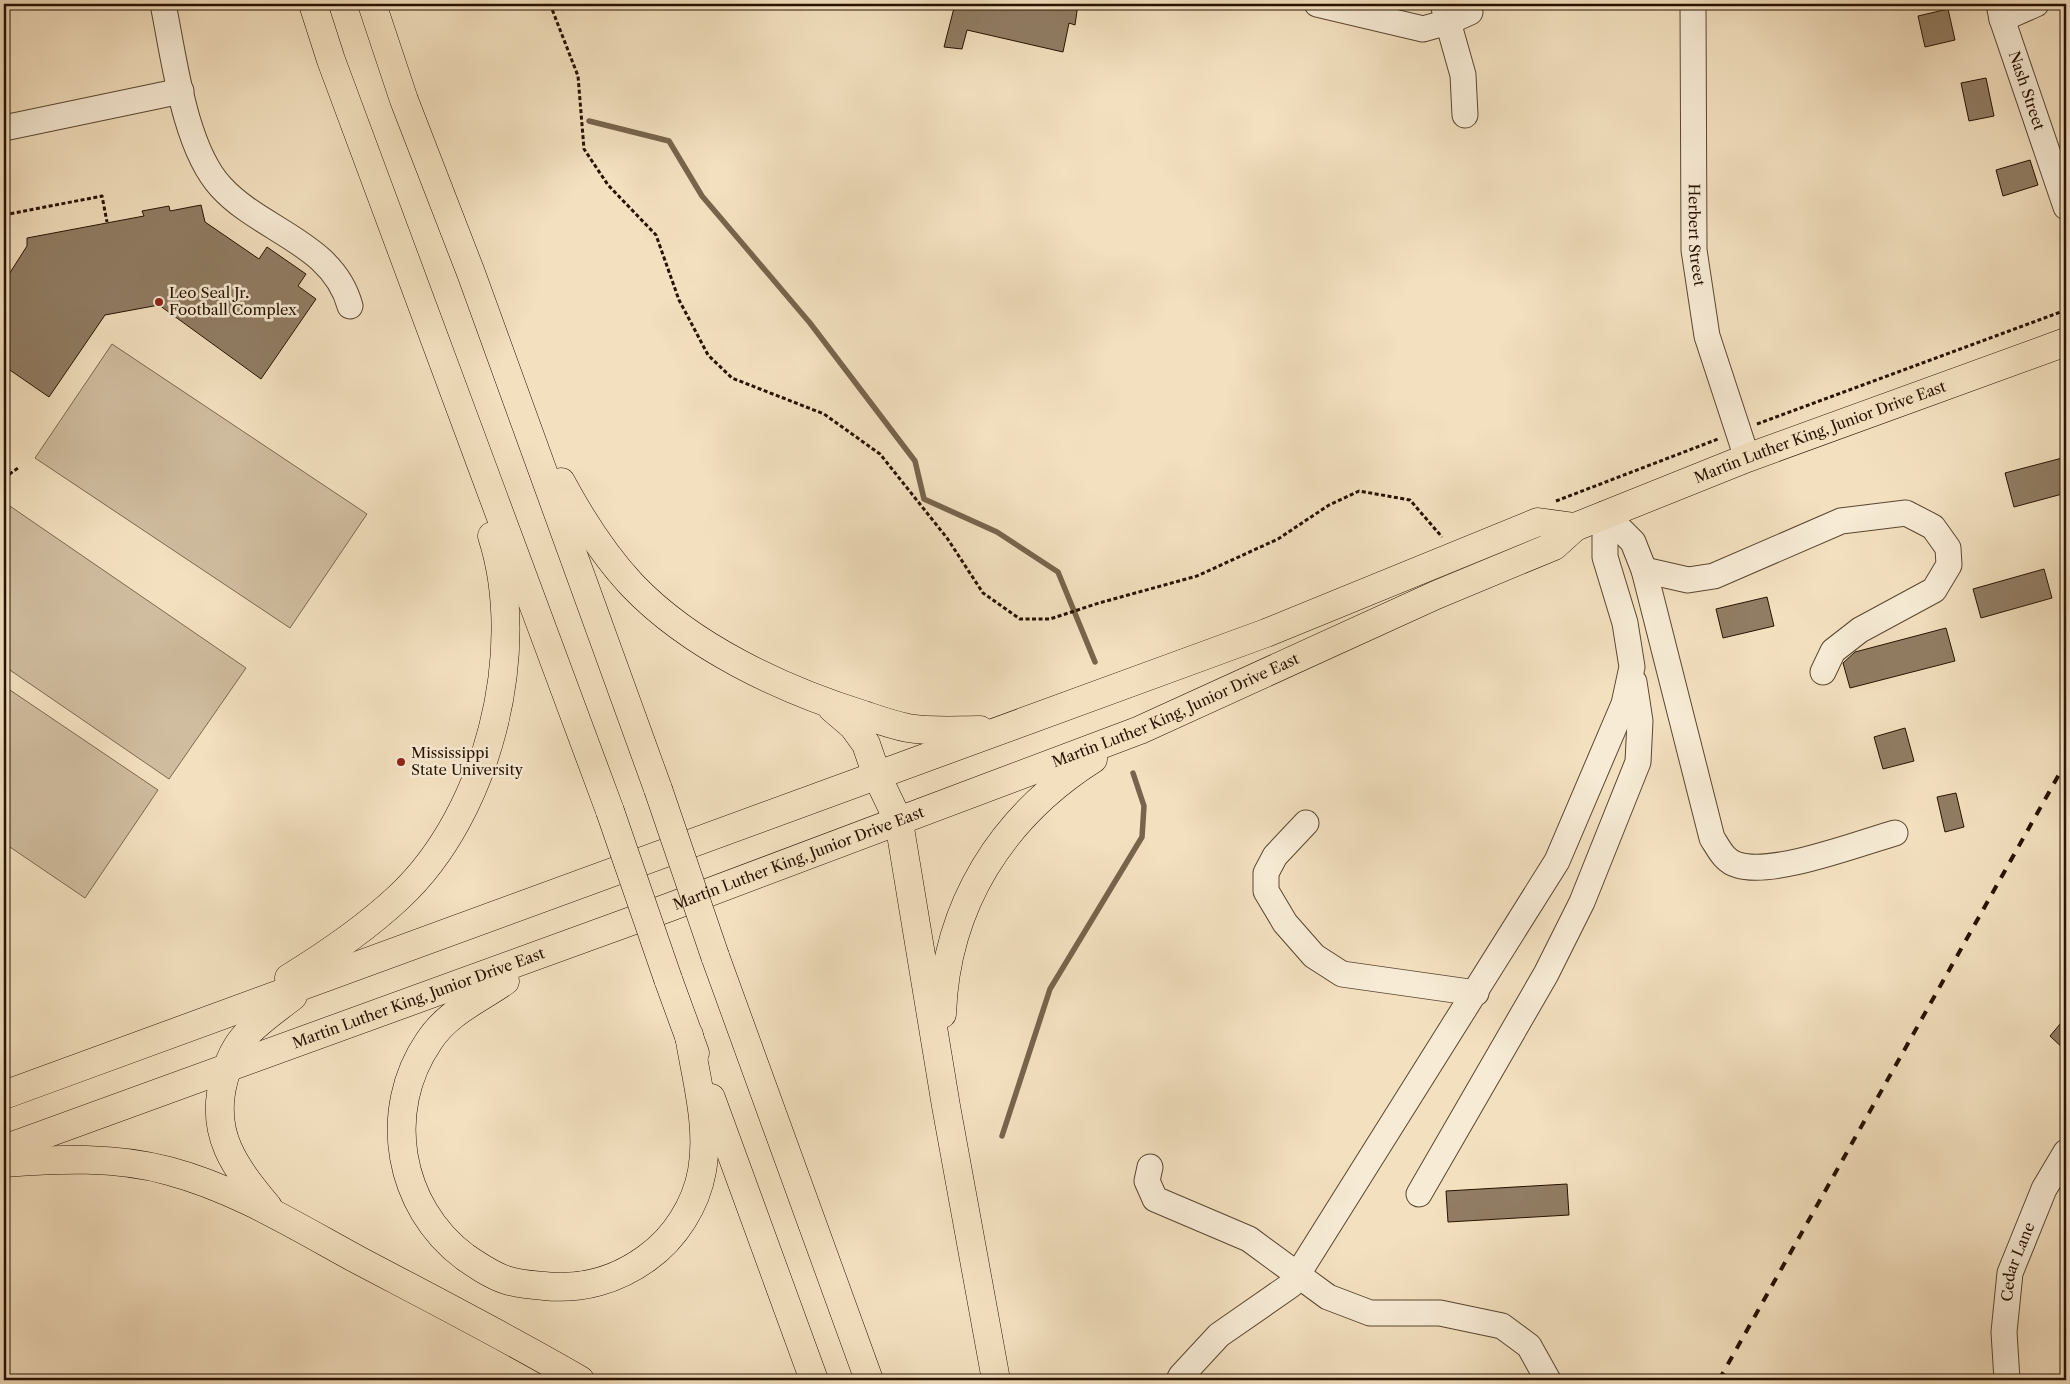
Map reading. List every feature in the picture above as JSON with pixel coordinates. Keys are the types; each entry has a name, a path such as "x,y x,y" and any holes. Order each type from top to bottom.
{"main road":[{"path":"312,4 455,397 610,811 668,979 814,1380"},
{"path":"372,4 404,100 471,273 658,788 715,956 869,1380"},
{"path":"471,273 560,481 577,512 614,564 659,610 691,634 744,665 827,704 906,728 926,730 999,730"},
{"name":"Martin Luther King, Junior Drive East","path":"4,1149 554,950 1140,730 1436,595 1554,546 1574,527 1605,514 1747,458 2066,342"},
{"path":"248,1004 336,949 400,897 427,865 452,827 469,797 491,739 502,680 506,616 503,583 496,550 466,459 455,397"},
{"path":"4,1095 248,1004 308,984 1266,633 1538,522 1574,527"},
{"path":"827,704 853,726 866,744 877,776 899,822 946,1106 996,1380"},
{"path":"940,1061 943,987 953,944 964,905 990,859 1019,820 1065,777 1140,730"},
{"path":"554,950 470,1002 446,1021 429,1040 415,1064 407,1089 401,1136 404,1161 410,1184 420,1208 434,1228 455,1249 481,1268 506,1280 529,1285 557,1288 582,1286 608,1280 632,1269 654,1253 672,1236 696,1194 705,1149 704,1130 689,1035"},
{"path":"274,1214 233,1162 223,1138 219,1112 226,1070 231,1057 245,1036 308,984"},
{"path":"4,1163 46,1160 112,1160 167,1170 210,1183 274,1214 580,1380"}],"street":[{"path":"162,4 195,144 221,187 238,202 324,262 339,278 350,306"},
{"path":"1318,4 1423,28 1457,10 1470,42 1463,75 1465,115"},
{"name":"Herbert Street","path":"1693,4 1694,250 1707,336 1747,458"},
{"path":"2000,11 2036,4"},
{"name":"Nash Street","path":"2000,11 2066,207"},
{"path":"4,128 181,91"},
{"path":"1644,570 1688,580 1714,576 1840,521 1906,513 1933,527 1948,548 1949,565 1934,590 1860,630 1832,651 1823,672"},
{"path":"1605,514 1633,542 1644,570 1712,838 1722,856 1738,865 1779,866 1895,833"},
{"path":"1419,1194 1546,974 1582,902 1638,762 1640,721 1625,624 1605,557 1605,514"},
{"path":"1179,1380 1219,1335 1291,1285 1299,1274 1557,862 1624,704 1632,667"},
{"path":"1306,822 1275,856 1266,873 1266,891 1285,923 1314,956 1342,974 1476,993"},
{"name":"Cedar Lane","path":"2007,1380 2004,1332 2010,1273 2044,1189 2066,1152"},
{"path":"1150,1167 1147,1181 1156,1199 1249,1239 1328,1297 1370,1313 1440,1313 1502,1326 1529,1346 1548,1380"}],"path":[{"path":"550,4 578,76 584,149 608,185 656,235 679,300 708,355 732,378 824,414 880,454 947,538 983,593 1020,618 1050,619 1099,603 1197,576 1278,539 1329,505 1359,491 1410,500 1447,543"},
{"path":"4,215 102,196 107,222"},
{"path":"4,478 18,468"}],"shaded area":[{"path":"112,344 367,514 290,628 35,458"},
{"path":"4,502 246,668 169,779 4,666"},
{"path":"4,686 158,790 85,898 4,843"}],"building":[{"path":"955,4 1078,4 1075,25 1069,23 1063,52 967,30 962,49 944,47"},
{"path":"1948,9 1955,40 1925,47 1918,16"},
{"path":"1986,78 1994,116 1969,121 1961,83"},
{"path":"2030,160 2038,185 2003,196 1996,170"},
{"name":"Leo Seal Jr. Football Complex","path":"201,205 205,222 259,259 267,247 306,274 298,286 316,299 261,379 159,305 105,315 49,397 4,366 4,282 27,246 27,238 144,216 142,211 169,206 170,211"},
{"path":"2066,457 2066,493 2014,507 2005,473"},
{"path":"2044,569 2052,598 1981,618 1973,589"},
{"path":"1767,597 1774,626 1723,638 1716,609"},
{"path":"1946,628 1955,661 1850,688 1843,663 1855,652"},
{"path":"1905,728 1914,761 1883,769 1874,737"},
{"path":"1956,793 1964,827 1945,832 1937,797"},
{"path":"2066,1017 2066,1051 2050,1036"},
{"path":"1567,1184 1569,1215 1448,1222 1446,1191"}],"waterway":[{"path":"589,121 669,141 702,196 810,323 915,461 924,499 997,532 1058,572 1095,662"},
{"path":"1002,1136 1050,989 1142,837 1144,806 1133,773"}],"railway":[{"path":"1719,1380 2066,762"}],"place":[{"name":"Leo Seal Jr. Football Complex","path":"159,302"},
{"name":"Mississippi State University","path":"401,762"}]}
